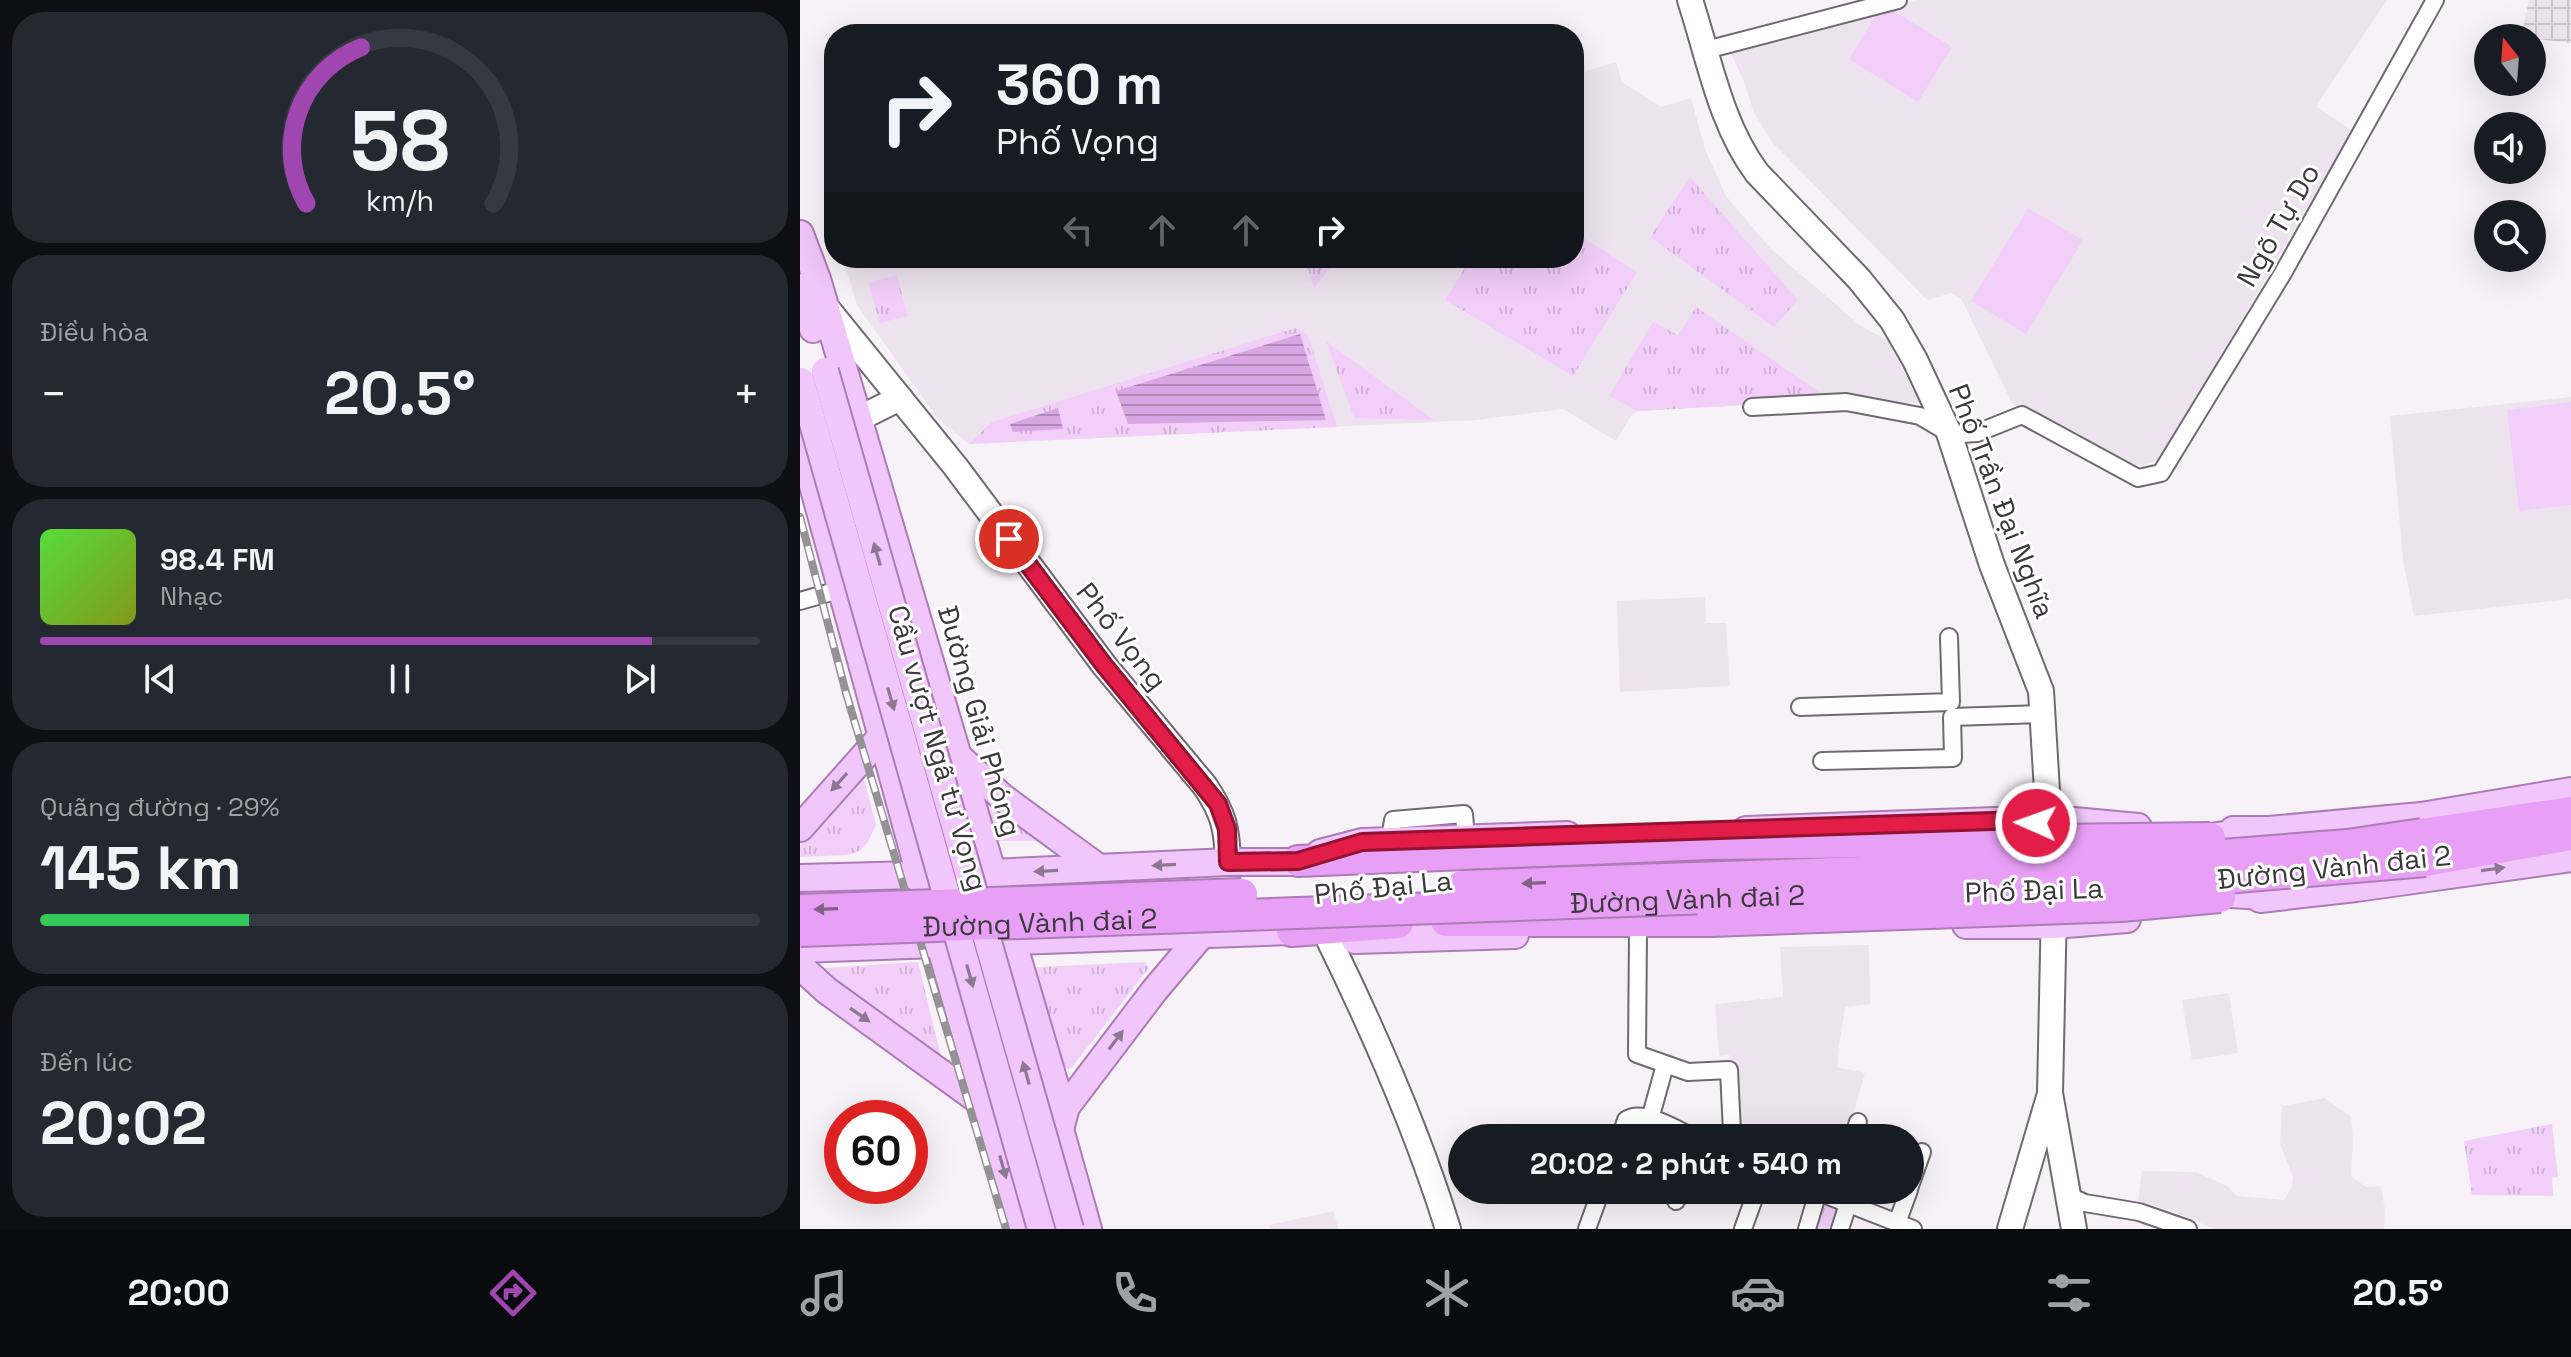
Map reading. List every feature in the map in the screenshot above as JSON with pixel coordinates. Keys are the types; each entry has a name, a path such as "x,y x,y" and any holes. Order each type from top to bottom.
{"highway":[{"name":"Đường Vành đai 2","path":"800,910 2120,863 2347,845 2424,848 2571,812"},
{"name":"Đường Vành đai 2","path":"800,931 2214,879 2424,848 2571,835"},
{"path":"1298,861 1708,844 2424,848"},
{"path":"1292,931 1415,921 1711,921 2121,906 2206,899 2424,848"}],"main road":[{"name":"Đường Giải Phóng","path":"800,234 824,305 1055,1085 1059,1118 1088,1229"},
{"name":"Cầu vượt Ngã tư Vọng","path":"800,287 809,376 1041,1229"},
{"name":"Cầu vượt Ngã tư Vọng","path":"809,376 1070,1229"},
{"path":"800,438 881,737 1021,1229"},
{"path":"800,828 881,737"},
{"path":"898,797 921,808 949,801 960,768 1099,868"},
{"name":"Phố Đại La","path":"800,878 920,876 1228,862 1298,861 1365,866 2157,845 2251,831 2421,816 2571,791"},
{"name":"Phố Đại La","path":"1298,861 1391,830 1465,826 1809,827 2023,820 2251,831"},
{"path":"1809,827 1828,854"},
{"path":"1906,850 1908,899"},
{"name":"Phố Đại La","path":"1292,931 1329,940 1818,926 2055,925 2142,917 2210,905 2571,858"},
{"path":"855,876 873,945"},
{"name":"Phố Đại La","path":"1292,931 1337,919 1407,912 1841,902 2151,889 2277,897"},
{"path":"1818,926 1841,902"},
{"path":"800,949 1292,931"},
{"path":"800,966 826,990 988,1115 1059,1118 1154,991 1202,934"}],"street":[{"name":"Phố Trần Đại Nghĩa","path":"1690,0 1727,117 1743,153 1757,173 1859,279 1892,320 1915,360 1949,433 1992,565 2041,691 2055,925 2050,1093 2074,1229"},
{"path":"1706,50 1898,0"},
{"name":"Ngõ Tự Do","path":"1949,433 1977,433 2022,415 2138,478 2161,473 2283,273 2435,0"},
{"name":"Phố Vọng","path":"824,305 955,466 1104,665 1205,786 1218,804 1227,829 1228,862"},
{"path":"858,419 900,398"},
{"path":"1752,407 1846,402 1926,417 1949,433"},
{"path":"800,601 842,589"},
{"path":"1822,761 1953,758 1949,637"},
{"path":"1800,707 2042,714"},
{"path":"1638,932 1637,1054 1688,1072 1729,1070 1732,1124"},
{"path":"1329,940 1370,1023 1412,1126 1448,1229"},
{"path":"1650,1119 1665,1065"},
{"name":"Phố Trần Đại Nghĩa","path":"2010,1229 2050,1093"},
{"path":"1626,1124 1629,1117 1650,1119 1662,1124"},
{"path":"2024,1179 2069,1191 2085,1203 2139,1212 2188,1229"},
{"path":"1587,1229 1596,1204"},
{"path":"1743,1229 1752,1204"},
{"path":"1807,1229 1818,1204"},
{"path":"1840,1229 1848,1204 1905,1226 1907,1204"}],"shaded area":[{"path":"1916,0 2387,0 2316,106 2352,131 2159,461 2138,466 2012,403 1962,300 1951,293 1927,300 1772,142 1754,113 1729,49"},
{"path":"2529,0 2571,0 2571,43 2546,40 2546,24 2524,24"},
{"path":"1584,61 1586,71 1616,62 1622,82 1661,107 1691,98 1705,149 1726,196 1771,249 1861,326 1887,340 1920,403 1831,400 1638,411 1631,416 1616,441 1563,409 1476,420 969,444 938,419 857,305 846,268 1584,268"},
{"path":"1300,334 1326,420 1128,424 1116,391"},
{"path":"2571,397 2571,599 2414,616 2403,560 2390,416"},
{"path":"1058,408 1063,429 1013,432 1010,424"},
{"path":"1705,597 1706,623 1726,623 1730,686 1620,692 1617,601"},
{"path":"1869,945 1870,1004 1845,1007 1839,1046 1837,1067 1865,1073 1850,1124 1734,1124 1729,1055 1719,1056 1715,1004 1783,997 1780,947"},
{"path":"2229,993 2238,1053 2192,1060 2182,1000"},
{"path":"2325,1098 2351,1117 2351,1176 2366,1187 2381,1186 2384,1229 2214,1229 2175,1212 2138,1201 2142,1171 2196,1172 2227,1186 2237,1196 2284,1200 2291,1189 2293,1177 2280,1144 2282,1106"},
{"path":"1334,1211 1338,1229 1270,1229 1269,1225"}],"green space":[{"path":"1883,4 1952,47 1918,102 1849,59"},
{"path":"1690,177 1798,300 1774,327 1650,237"},
{"path":"2028,208 2083,240 2026,334 1971,301"},
{"path":"1584,238 1637,272 1573,376 1445,300 1465,268 1584,268"},
{"path":"1308,268 1330,268 1314,288"},
{"path":"897,275 908,316 880,323 868,283"},
{"path":"1696,307 1831,400 1638,411 1609,396 1653,322 1678,335"},
{"path":"1295,328 1308,335 1337,427 969,444 992,422"},
{"path":"1326,341 1434,420 1354,418"},
{"path":"2571,402 2571,505 2519,511 2507,410"},
{"path":"854,776 864,779 876,825 868,842 859,851 848,855 800,857 800,846"},
{"path":"983,796 1039,840 995,841"},
{"path":"918,962 942,1061 811,969"},
{"path":"1145,962 1149,968 1072,1067 1065,1067 1036,969"},
{"path":"2552,1124 2558,1177 2552,1178 2553,1196 2472,1195 2464,1141"},
{"path":"1825,1204 1839,1208 1832,1229 1816,1229"}],"railway":[{"path":"800,517 846,693 1006,1229"}],"route":[{"path":"1009,539 1104,665 1218,804 1227,829 1228,862 1298,861 1362,842 2023,820 2036,823"}]}
